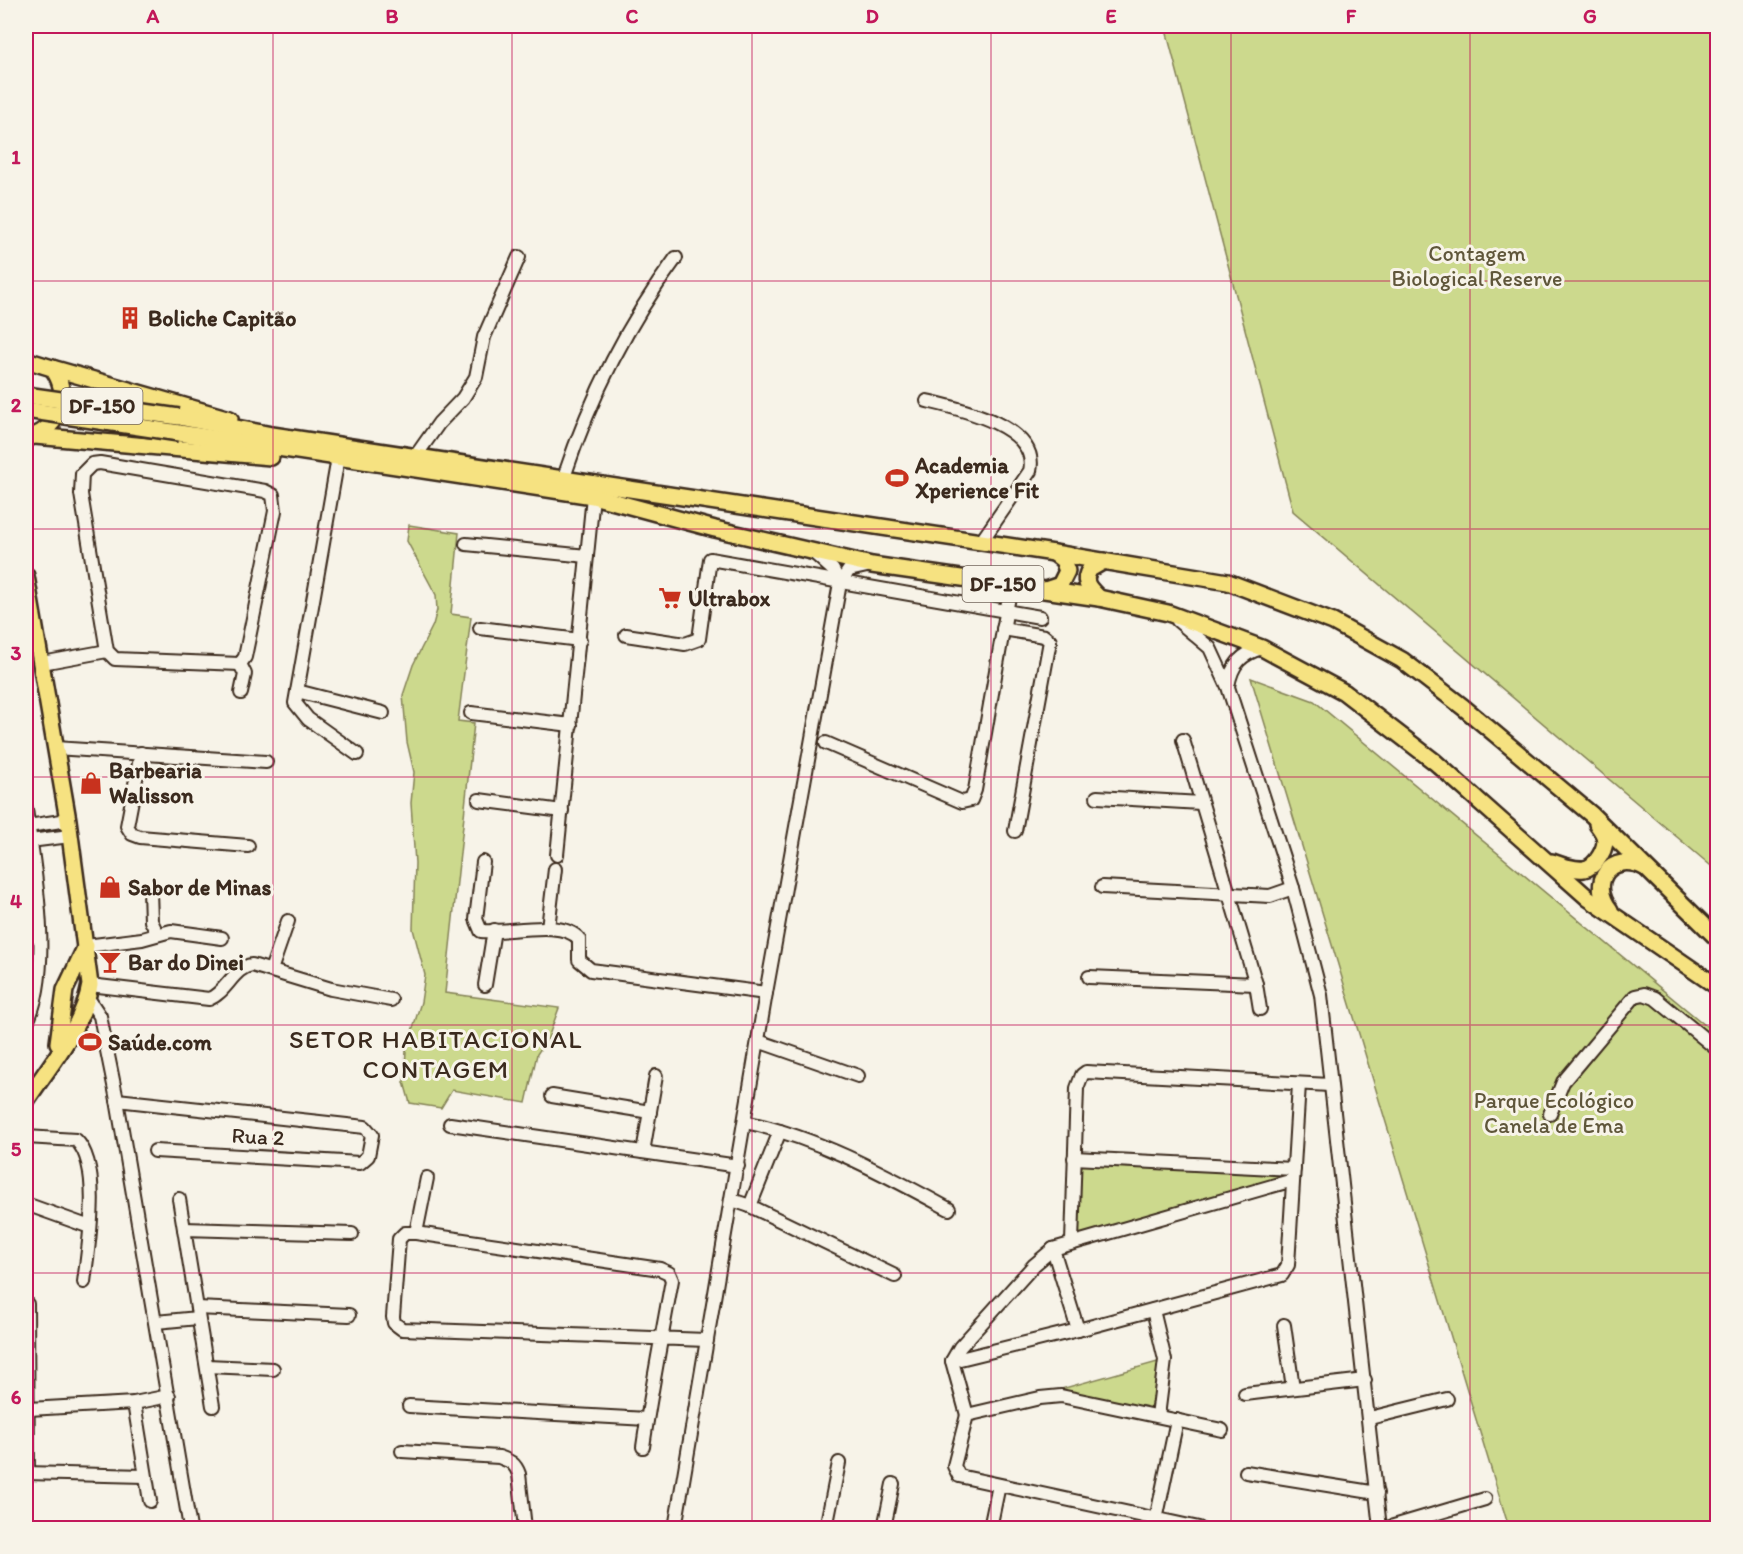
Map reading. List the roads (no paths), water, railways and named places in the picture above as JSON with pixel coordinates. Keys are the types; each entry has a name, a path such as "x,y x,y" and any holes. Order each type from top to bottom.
{"main road":[{"path":"26,360 212,412 272,435"},
{"path":"28,438 56,418 63,395 62,384 52,368"},
{"name":"DF-150","path":"26,395 179,417 272,435 415,457 564,477 1054,552 1228,582 1358,634 1402,660 1435,684 1592,814 1718,939"},
{"name":"DF-150","path":"26,410 593,496 872,565 1100,597 1168,613 1262,648 1344,692 1406,737 1588,898 1718,987"},
{"path":"28,438 312,461 334,458"},
{"path":"1048,589 1060,585 1067,571 1066,564 1054,552"},
{"path":"1100,597 1088,587 1086,578 1090,569 1104,561"},
{"path":"26,576 69,828 86,946 89,988 81,1014 26,1101"},
{"path":"1544,859 1568,868 1587,869 1595,863 1604,849 1605,837 1592,814"},
{"path":"1618,920 1601,899 1601,886 1607,870 1620,862 1633,862 1652,871"},
{"path":"56,1055 69,979 86,946"},
{"path":"69,979 80,974 89,988"},
{"path":"63,1008 71,1014 81,1014"}],"street":[{"path":"415,457 439,423 463,398 476,377 484,337 519,257"},
{"path":"564,477 578,436 606,374 676,258"},
{"path":"927,401 991,419 1012,434 1029,452 1032,462 1030,471 981,542"},
{"path":"334,458 295,704 301,714 357,754"},
{"path":"100,463 265,491 273,495 274,511 245,657 240,664 115,659 106,647 81,482 86,468 100,463"},
{"path":"557,855 593,496"},
{"path":"465,544 587,556"},
{"path":"813,552 833,570 840,584"},
{"path":"627,635 685,644 694,643 699,639 710,559 840,584 1040,617"},
{"path":"675,1528 766,993 840,584 849,570 872,565"},
{"path":"826,743 962,802 971,800 975,790 1011,585"},
{"path":"1168,613 1210,648 1228,687 1293,888 1321,994 1370,1418 1380,1528"},
{"path":"480,628 580,640"},
{"path":"1004,629 1044,636 1050,641 1015,831"},
{"path":"41,659 106,647"},
{"path":"1228,687 1231,672 1239,659 1262,648"},
{"path":"240,664 244,674 241,693"},
{"path":"297,691 382,713"},
{"path":"471,713 571,725"},
{"path":"1182,740 1256,984 1260,1009"},
{"path":"55,748 266,762"},
{"path":"141,753 127,826 132,834 140,837 248,846"},
{"path":"1097,796 1201,803"},
{"path":"479,800 561,811"},
{"path":"26,809 30,865 40,937 26,1024"},
{"path":"28,826 69,828"},
{"path":"30,841 69,828"},
{"path":"483,862 477,926 481,931 548,928 576,935 580,943 579,960 591,970 766,993"},
{"path":"548,928 555,869"},
{"path":"1102,887 1270,896 1293,888"},
{"path":"150,890 151,921 157,933"},
{"path":"271,970 288,921"},
{"path":"485,985 494,930"},
{"path":"86,946 142,939 171,931 222,938"},
{"path":"26,936 40,937"},
{"path":"190,1528 117,1100 100,1016 89,988 209,999 217,996 248,965 331,989 391,1000"},
{"path":"1089,977 1256,984"},
{"path":"1550,1114 1563,1082 1590,1046 1635,996 1644,993 1655,998 1718,1050"},
{"path":"81,1014 100,1016"},
{"path":"758,1041 858,1076"},
{"path":"1072,1242 1077,1088 1082,1075 1086,1072 1330,1085"},
{"path":"643,1152 656,1077"},
{"path":"952,1361 1282,1275 1288,1265 1299,1083"},
{"path":"552,1096 650,1112"},
{"name":"Rua 2","path":"117,1100 365,1127 370,1131 371,1140 368,1156 360,1163 155,1151"},
{"path":"745,1122 780,1131 868,1167 949,1209"},
{"path":"450,1124 738,1166"},
{"path":"750,1206 780,1131"},
{"path":"26,1137 76,1140 80,1143 91,1188 93,1213 84,1282"},
{"path":"1074,1158 1294,1175"},
{"path":"1199,1528 959,1476 955,1470 967,1415 952,1361 960,1347 1034,1265 1053,1249 1294,1175"},
{"path":"416,1233 427,1178"},
{"path":"179,1199 213,1406"},
{"path":"732,1200 750,1206 895,1276"},
{"path":"26,1204 90,1227"},
{"path":"184,1229 352,1234"},
{"path":"643,1447 647,1419 661,1340 672,1280 664,1270 416,1233 405,1233 399,1239 393,1317 397,1327 661,1340 707,1340"},
{"path":"1053,1249 1078,1330"},
{"path":"27,1304 29,1409 27,1473 145,1476"},
{"path":"1153,1310 1165,1360 1158,1416"},
{"path":"156,1322 198,1313 349,1315"},
{"path":"1284,1325 1293,1388"},
{"path":"207,1366 273,1369"},
{"path":"1245,1394 1365,1380"},
{"path":"29,1409 134,1403 169,1396"},
{"path":"967,1415 1040,1398 1061,1396 1222,1430"},
{"path":"1370,1418 1447,1399"},
{"path":"134,1403 150,1501"},
{"path":"409,1406 647,1419"},
{"path":"1156,1520 1177,1420"},
{"path":"402,1451 499,1457 510,1461 519,1474 525,1528"},
{"path":"826,1528 839,1463"},
{"path":"1246,1472 1377,1493"},
{"path":"884,1528 893,1484"},
{"path":"990,1528 999,1485"},
{"path":"1387,1528 1485,1498"}],"place":[{"name":"Boliche Capitão","path":"130,318"},
{"name":"Academia Xperience Fit","path":"897,478"},
{"name":"Ultrabox","path":"670,598"},
{"name":"Barbearia Walisson","path":"91,783"},
{"name":"Sabor de Minas","path":"110,887"},
{"name":"Bar do Dinei","path":"110,962"},
{"name":"Saúde.com","path":"90,1042"}],"district":[{"name":"SETOR HABITACIONAL CONTAGEM","path":"436,1054"}],"park label":[{"name":"Contagem Biological Reserve","path":"1477,266"},
{"name":"Parque Ecológico Canela de Ema","path":"1554,1112"}]}
